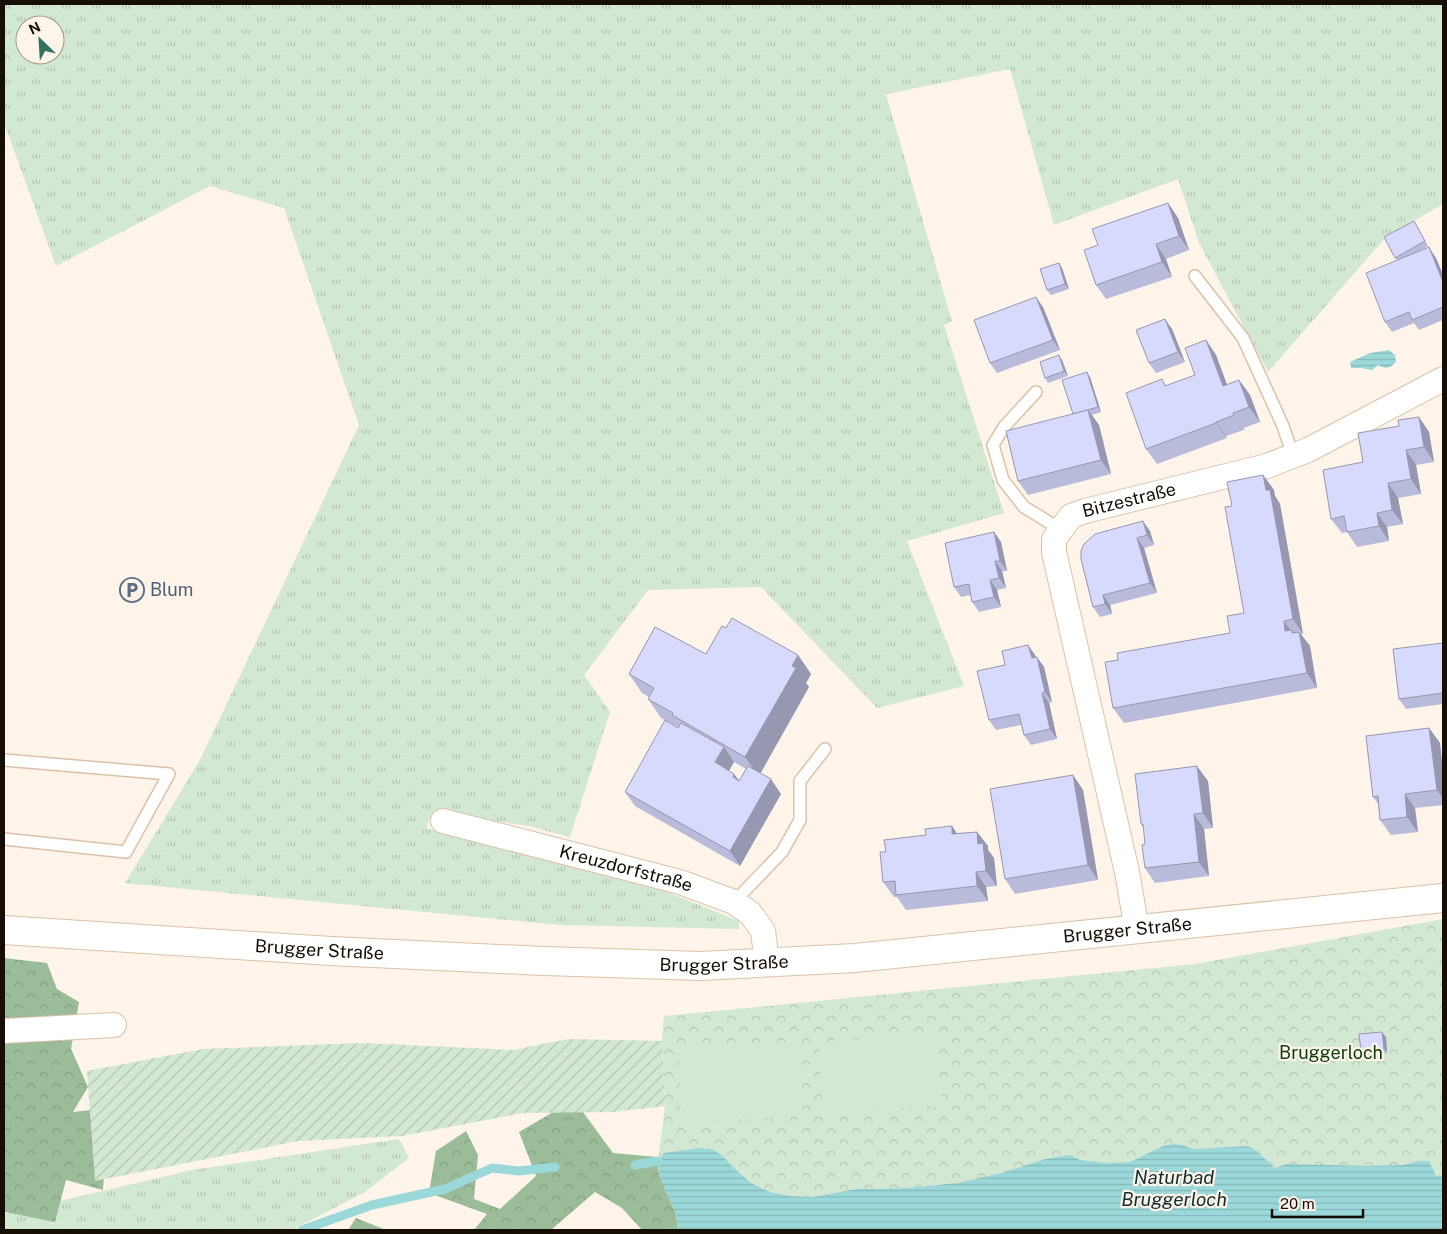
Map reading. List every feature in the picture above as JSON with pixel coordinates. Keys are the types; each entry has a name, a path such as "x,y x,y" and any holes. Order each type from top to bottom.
{"main road":[{"name":"Brugger Straße","path":"4,930 331,951 702,966 855,958 1443,898"}],"street":[{"name":"Bitzestraße","path":"1137,930 1127,872 1054,552 1054,539 1071,516 1267,466 1292,456 1443,380"},
{"name":"Kreuzdorfstraße","path":"443,821 680,882 734,902 750,913 763,931 766,963"},
{"path":"4,1031 114,1025"}],"lane":[{"path":"1195,276 1243,338 1283,426 1292,456"},
{"path":"1036,392 1004,427 993,445 1003,480 1024,507 1060,529"},
{"path":"734,902 782,852 800,820 800,781 825,749"},
{"path":"4,760 168,774 126,852 4,839"}],"green space":[{"path":"4,4 1443,4 1443,204 1385,238 1268,372 1199,243 1178,179 1054,225 1010,69 886,94 952,321 944,325 1004,513 907,541 964,686 877,708 761,587 648,590 584,675 610,712 570,837 529,826 433,812 426,828 635,879 739,921 739,929 560,925 125,883 200,760 359,425 284,208 210,186 56,266 4,123"},
{"name":"Bruggerloch","path":"1443,919 1443,1175 1436,1176 1418,1161 1369,1167 1286,1164 1275,1168 1253,1148 1247,1146 1193,1149 1183,1145 1163,1146 1130,1162 1107,1163 1045,1159 1001,1173 957,1183 906,1188 856,1189 812,1197 770,1192 751,1183 723,1156 705,1148 664,1153 658,1161 665,1106 662,1041 664,1016 1195,964"},
{"path":"4,958 47,963 57,989 79,1002 71,1049 88,1087 73,1112 109,1108 103,1190 66,1180 55,1222 5,1212 4,1229"},
{"path":"937,1034 942,1106 823,1113 819,1042"},
{"path":"568,1039 662,1041 665,1106 614,1112 523,1113 402,1136 298,1141 95,1181 87,1071 203,1049 362,1043 513,1050"},
{"path":"798,1041 802,1116 682,1123 678,1048"},
{"path":"574,1100 613,1153 657,1157 659,1175 676,1214 678,1230 642,1230 622,1208 595,1192 551,1230 474,1230 487,1214 429,1193 436,1151 466,1131 478,1155 474,1199 500,1209 536,1176 519,1132"},
{"path":"399,1139 409,1158 365,1192 292,1230 4,1230 4,1214 192,1170"},
{"path":"356,1218 386,1230 348,1230"}],"water":[{"path":"1389,350 1395,355 1396,362 1390,367 1386,368 1378,365 1372,370 1351,368 1350,362 1370,353"},
{"name":"Naturbad Bruggerloch","path":"1173,1144 1193,1149 1247,1146 1253,1148 1275,1168 1286,1164 1368,1166 1402,1165 1418,1161 1429,1161 1436,1176 1443,1175 1443,1230 678,1230 676,1214 659,1175 658,1161 664,1153 699,1148 712,1149 723,1156 751,1183 770,1192 812,1197 856,1189 906,1188 957,1183 1001,1173 1045,1159 1070,1155 1080,1160 1107,1163 1130,1162 1163,1146"}],"building":[{"path":"1168,203 1179,236 1156,244 1162,262 1096,285 1084,250 1098,245 1092,229"},
{"path":"1414,221 1425,241 1395,258 1384,237"},
{"path":"1429,247 1443,282 1443,307 1412,320 1409,312 1385,322 1366,273"},
{"path":"1059,263 1065,284 1047,290 1040,269"},
{"path":"1036,297 1053,340 990,363 974,320"},
{"path":"1165,319 1178,352 1149,363 1136,330"},
{"path":"1206,340 1223,386 1239,380 1249,407 1233,413 1234,415 1216,423 1146,449 1126,393 1162,379 1165,386 1195,375 1185,348"},
{"path":"1059,355 1064,371 1045,378 1040,362"},
{"path":"1087,372 1098,407 1073,414 1062,380"},
{"path":"1088,410 1101,460 1018,481 1006,431"},
{"path":"1419,417 1424,447 1406,450 1411,479 1388,483 1392,510 1377,513 1379,526 1347,532 1344,516 1331,519 1323,470 1363,462 1358,433 1399,426 1398,420"},
{"path":"1263,475 1266,490 1270,490 1293,619 1284,621 1285,631 1299,632 1307,673 1113,708 1105,662 1118,660 1117,653 1230,633 1227,616 1244,613 1225,507 1232,506 1227,482"},
{"path":"1143,521 1147,535 1137,538 1150,583 1103,595 1105,604 1093,607 1081,559 1081,551 1084,544 1095,534"},
{"path":"994,532 1000,561 995,561 999,578 990,580 994,597 972,602 969,584 954,587 945,543"},
{"path":"732,618 798,655 792,666 796,668 745,757 648,699 654,688 629,674 655,627 706,654 722,626 726,628"},
{"path":"1443,643 1443,693 1399,699 1393,649"},
{"path":"1028,645 1032,658 1037,657 1045,692 1042,693 1050,729 1024,735 1019,714 989,720 977,671 1005,665 1002,651"},
{"path":"665,720 678,728 681,723 724,747 715,762 734,774 733,777 739,781 748,766 771,779 730,851 625,792"},
{"path":"1429,728 1437,790 1405,794 1407,817 1380,820 1378,796 1373,797 1366,736"},
{"path":"1197,766 1203,813 1194,814 1199,862 1145,868 1142,845 1145,844 1143,824 1141,824 1135,774"},
{"path":"1073,775 1088,865 1005,879 990,789"},
{"path":"952,826 952,834 977,832 978,844 983,843 986,871 976,872 977,886 896,895 895,881 883,882 880,852 886,852 884,840 926,835 925,829"},
{"path":"1382,1032 1384,1048 1361,1050 1359,1034"}],"waterway":[{"path":"635,1165 658,1161"},
{"path":"302,1230 372,1205 445,1189 492,1168 519,1171 555,1167"}],"place":[{"name":"Blum","path":"132,590"}]}
